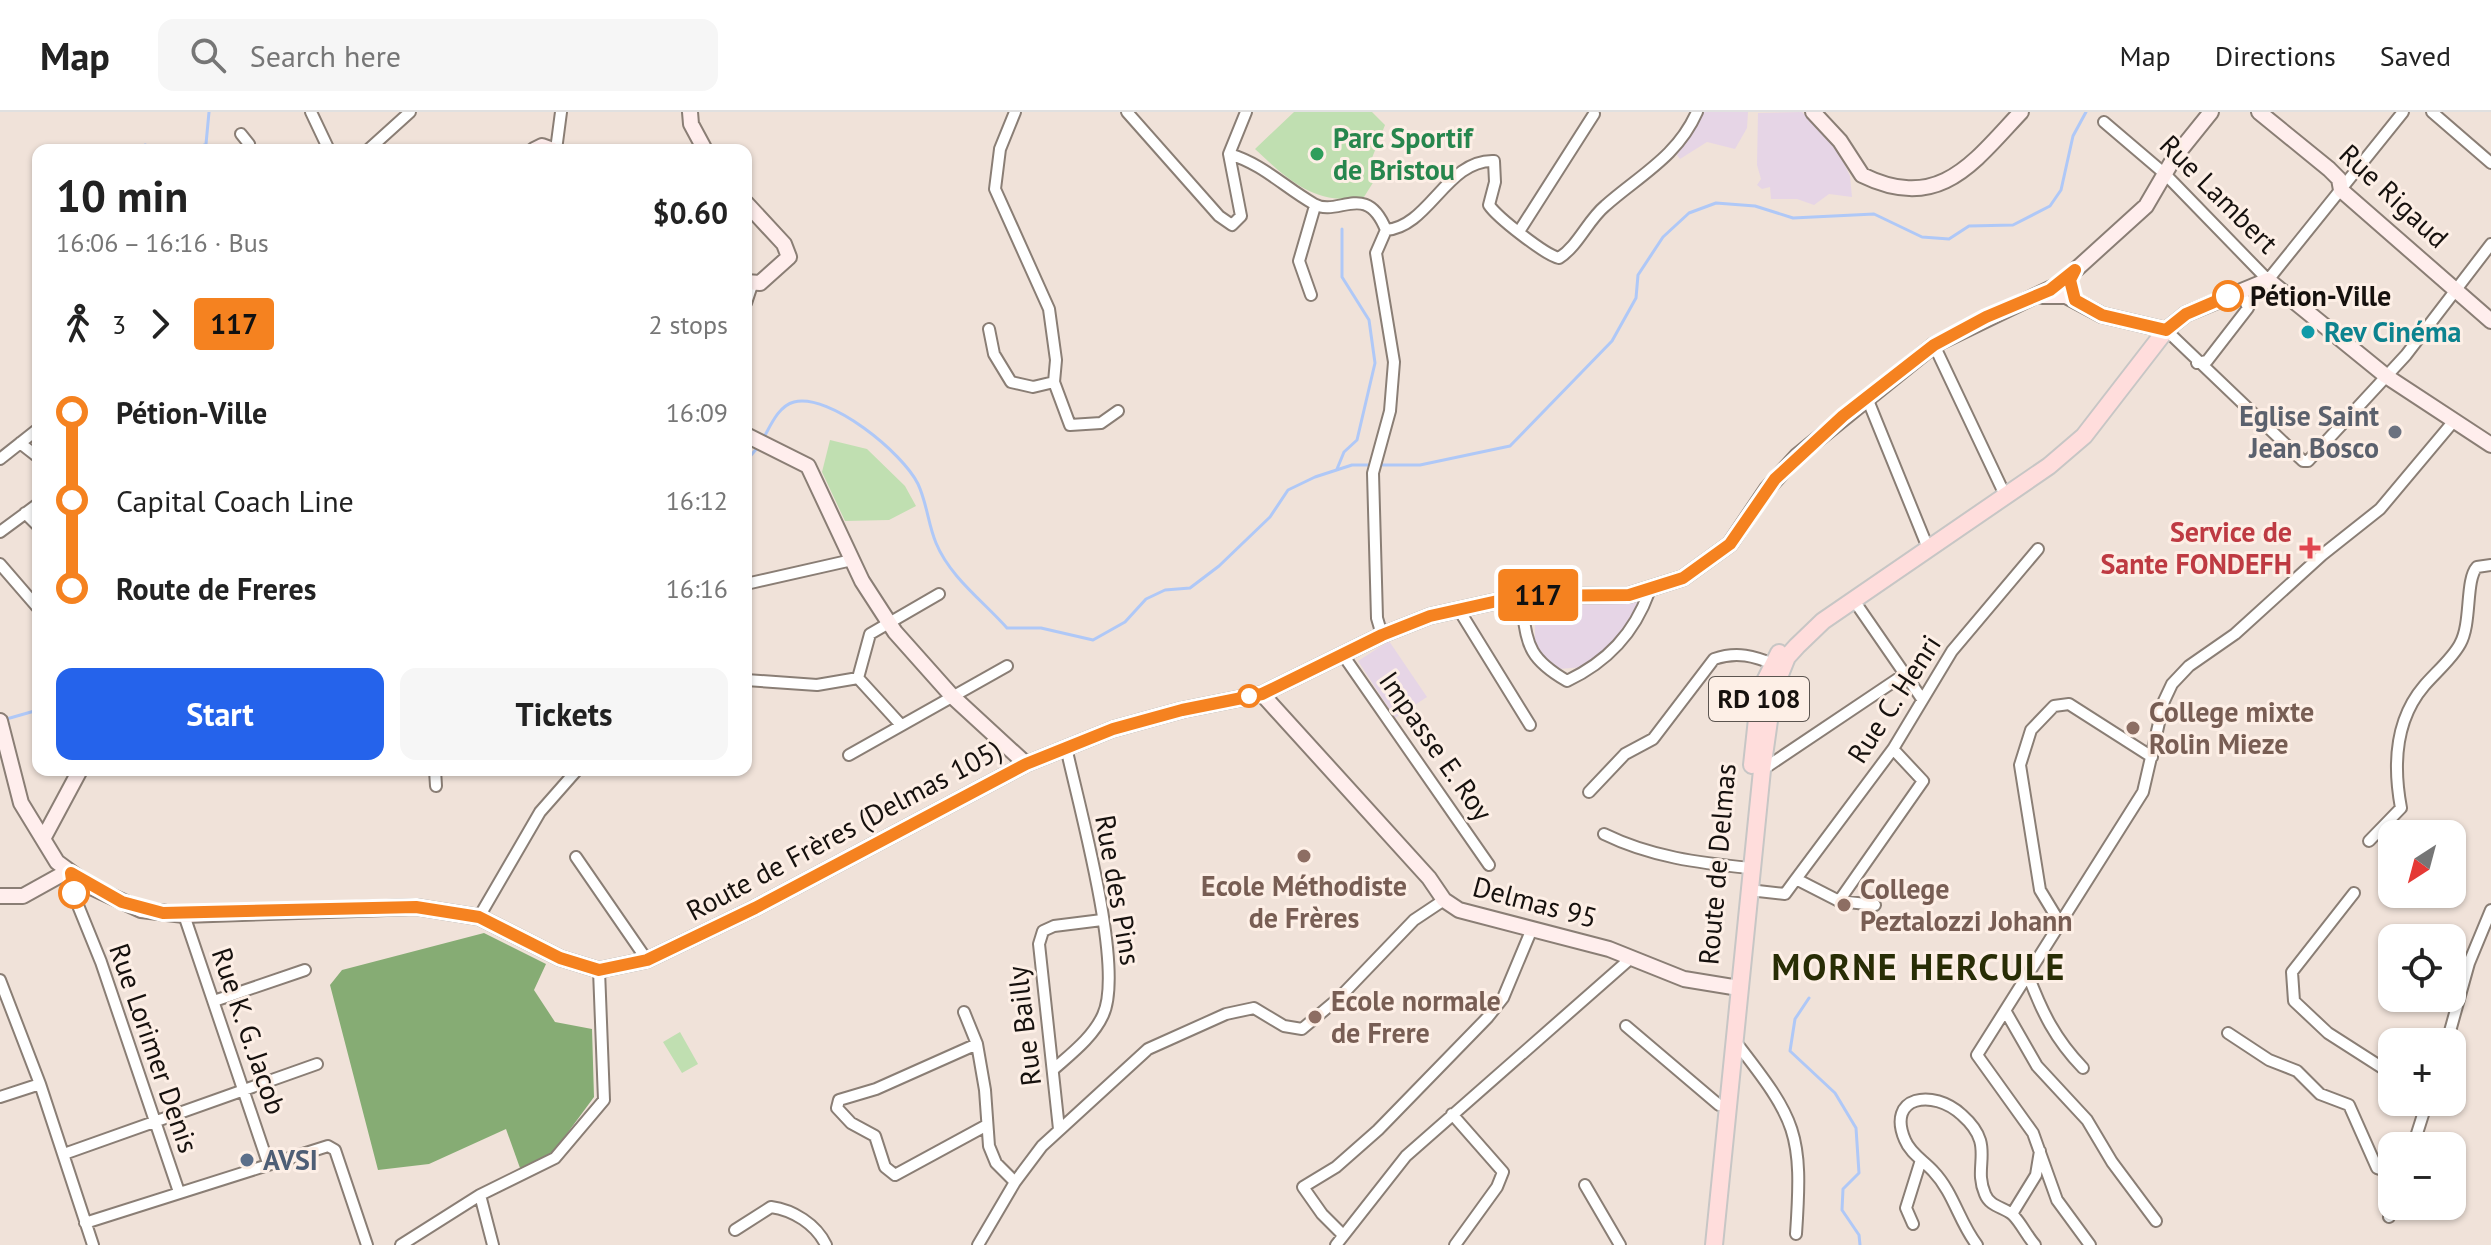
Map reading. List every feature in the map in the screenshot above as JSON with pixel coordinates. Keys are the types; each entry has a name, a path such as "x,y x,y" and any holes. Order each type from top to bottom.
{"main road":[{"path":"690,112 691,124 702,144"},
{"path":"1813,112 1840,141 1862,175 1903,186 1940,186 1960,176 2021,112"},
{"name":"Route de Frères (Delmas 105)","path":"1,724 21,803 43,839 70,872 109,897 141,910 184,915 416,907 479,917 560,958 599,970 647,960 755,908 1026,764 1066,747 1156,716 1262,694 1382,635 1430,616 1520,596 1649,592 1683,578 1716,558 1746,524 1782,471 1825,430 1934,345 1986,317 2037,297 2060,284 2146,206 2165,174 2211,112"},
{"name":"Rue Rigaud","path":"2259,112 2329,169 2339,179 2341,190 2491,321"},
{"path":"752,209 784,244 789,257 760,283 752,283"},
{"path":"2075,270 2070,280 2075,300"},
{"name":"Route de Delmas","path":"1714,1245 1723,1105 1735,1041 1735,987 1749,890 1746,867 1773,692 1778,665 1788,639 1815,615 2002,491 2049,466 2084,436 2162,334 2186,314 2268,280"},
{"name":"Rue Lambert","path":"2268,280 2386,376 2491,445"},
{"path":"2037,297 2066,296 2102,315 2162,334"},
{"path":"752,438 808,466 852,560 888,622 952,696 1026,764"},
{"name":"Route de Delmas","path":"1704,1245 1735,987 1760,691 1778,665 1823,621 1926,543"},
{"name":"Delmas 95","path":"1262,694 1429,878 1444,900 1459,910 1609,949 1684,979 1735,987"},
{"path":"43,839 77,776"},
{"path":"0,896 23,896 70,872"}],"street":[{"path":"311,112 326,144"},
{"path":"375,144 410,112"},
{"path":"555,144 561,112"},
{"path":"1015,112 1000,149 995,189 1049,309 1056,360 1054,382 1070,425 1101,423 1118,411"},
{"path":"1127,112 1219,216 1232,225 1241,216 1229,154 1246,112"},
{"path":"1386,230 1400,229 1447,183 1485,160 1494,161 1496,168 1489,205 1495,215 1520,230 1546,255 1559,258 1605,206 1665,159 1687,134 1697,112"},
{"path":"2268,280 2403,112"},
{"path":"2432,112 2491,163"},
{"path":"1520,230 1594,114"},
{"name":"Rue Lambert","path":"2104,122 2165,174 2268,280"},
{"path":"241,134 249,144"},
{"path":"1229,154 1253,161 1315,206 1358,204 1372,208 1378,211 1386,230 1376,253 1394,362 1390,411 1373,473 1377,618 1382,635"},
{"path":"1311,295 1299,261 1315,206"},
{"path":"2162,334 2303,461 2308,461 2386,376 2491,244"},
{"path":"2197,363 2207,361 2248,308 2241,291"},
{"path":"989,329 994,354 1011,382 1033,387 1054,382"},
{"path":"1934,345 2002,491"},
{"path":"1867,398 1926,543"},
{"path":"2090,1245 2057,1200 2030,1128 1977,1057 2134,809 2147,781 2164,701 2179,675 2235,634 2322,555 2380,509 2453,422"},
{"path":"0,459 32,434"},
{"path":"20,443 32,452"},
{"path":"0,532 32,508"},
{"path":"25,513 32,520"},
{"name":"Rue C. Henri","path":"1796,879 1893,749 1952,651 2038,549"},
{"path":"752,583 852,560"},
{"path":"0,564 32,601"},
{"path":"2369,841 2401,808 2396,756 2406,709 2461,644 2471,607 2472,573 2477,567 2491,565"},
{"path":"1520,596 1528,644 1534,655 1540,665 1567,681 1593,669 1618,646 1636,622 1649,592"},
{"path":"858,678 870,634 939,594"},
{"path":"1853,599 1922,699"},
{"path":"1459,610 1530,725"},
{"path":"1589,792 1625,754 1653,739 1714,659 1729,654 1752,655 1778,665"},
{"name":"Impasse E. Roy","path":"1343,655 1489,865"},
{"path":"849,755 1007,666"},
{"path":"1762,770 1905,674"},
{"path":"752,680 817,685 858,678"},
{"path":"858,678 901,725"},
{"path":"2060,923 2040,890 2021,778 2022,752 2031,730 2054,706 2069,704 2152,757"},
{"name":"Rue des Pins","path":"1054,1069 1093,1032 1105,1013 1109,971 1102,920 1066,747"},
{"path":"1839,901 1923,781 1893,749"},
{"path":"435,776 436,786"},
{"path":"479,917 540,812 572,776"},
{"path":"1604,834 1635,849 1705,865 1746,867"},
{"path":"576,857 647,960"},
{"name":"Rue Lorimer Denis","path":"70,872 75,898 101,962 179,1192"},
{"path":"1749,890 1785,894 1796,879 1839,901 1875,905"},
{"path":"2354,893 2292,972 2294,1001 2328,1033 2378,1065"},
{"path":"978,1245 1015,1182 1059,1129 1148,1049 1226,1014 1254,1008 1284,1026 1302,1029 1340,997 1414,920 1444,900"},
{"path":"2451,1028 2469,963 2491,910"},
{"name":"Rue K. G. Jacob","path":"184,915 268,1163"},
{"name":"Rue Bailly","path":"1059,1129 1039,944 1043,931 1054,926 1102,920"},
{"path":"1343,1235 1322,1214 1303,1187 1336,1167 1378,1130 1488,1017 1503,998 1531,931"},
{"path":"1336,1245 1406,1156 1630,959"},
{"path":"214,1001 305,970"},
{"path":"401,1245 480,1195 555,1158 604,1100 599,970"},
{"path":"2028,975 2047,1023 2061,1045 2083,1068"},
{"path":"0,980 40,1084 93,1245"},
{"path":"964,1012 977,1044 989,1146 996,1163 1015,1182"},
{"path":"2006,1012 2037,1066 2087,1120 2112,1162 2156,1221"},
{"path":"1626,1026 1723,1105"},
{"path":"2228,1033 2269,1060 2297,1071 2320,1094 2349,1105 2378,1168"},
{"path":"1735,1041 1789,1114 1797,1141 1800,1178 1796,1234"},
{"path":"977,1044 876,1089 839,1100 837,1108 851,1123 875,1136 885,1167 895,1175 987,1125"},
{"path":"64,1154 317,1064"},
{"path":"0,1097 40,1084"},
{"path":"1977,1245 1943,1183 1903,1137 1902,1118 1910,1103 1935,1097 1956,1109 1974,1128 1983,1146 1984,1192 1993,1205 2012,1214 2035,1245"},
{"path":"1452,1114 1503,1172 1497,1187 1455,1245"},
{"path":"85,1223 328,1146 335,1150 367,1245"},
{"path":"2012,1214 2036,1175 2040,1149"},
{"path":"1913,1224 1906,1208 1921,1160"},
{"path":"1585,1185 1614,1242"},
{"path":"480,1195 493,1245"},
{"path":"735,1230 771,1207 782,1208 808,1223 826,1245"}],"shaded area":[{"path":"1701,112 1748,112 1747,128 1735,149 1707,142 1680,159 1677,155"},
{"path":"1802,112 1834,143 1850,176 1852,197 1829,194 1814,205 1797,199 1771,199 1770,187 1762,189 1757,185 1761,179 1757,165 1758,113"},
{"path":"1535,600 1642,600 1634,620 1600,657 1583,667 1559,669 1543,662 1535,641"},
{"path":"1389,641 1427,697 1395,718 1358,661"}],"green space":[{"name":"Parc Sportif de Bristou","path":"1294,112 1372,112 1385,125 1372,158 1384,165 1364,197 1347,199 1317,194 1292,181 1255,149"},
{"path":"830,440 867,449 905,486 916,506 889,520 845,521 822,472"},
{"path":"484,933 546,964 534,990 555,1022 592,1029 594,1097 549,1158 520,1168 506,1129 429,1164 378,1170 330,985 342,970"},
{"path":"680,1032 698,1064 682,1073 663,1042"}],"waterway":[{"path":"206,144 209,112"},
{"path":"763,439 779,412 794,402 809,402 845,416 882,442 910,471 921,491 933,536 942,555 958,578 1007,628 1041,628 1093,640 1125,622 1146,599 1165,590 1190,588 1219,566 1270,517 1288,490 1315,477 1352,465 1420,465 1510,446 1612,341 1636,298 1638,275 1663,237 1689,213 1716,203 1755,206 1793,218 1874,214 1922,237 1949,239 1969,226 2013,225 2050,206 2061,190 2073,136 2086,112"},
{"path":"1337,469 1344,452 1357,440 1375,363 1369,320 1342,277 1342,229"},
{"path":"752,454 759,446"},
{"path":"3,720 32,712"},
{"path":"1809,998 1795,1019 1790,1051 1835,1093 1856,1128 1859,1173 1843,1189 1842,1210 1859,1235 1860,1245"}],"bus line":[{"name":"117","path":"74,893 71,873 109,897 141,910 163,913 184,915 416,907 479,917 560,958 599,970 647,960 755,908 1026,764 1113,729 1205,704 1262,694 1382,635 1430,616 1520,596 1649,592 1683,578 1716,558 1730,544 1775,479 1825,430 1954,332 2050,290 2075,270 2070,288 2075,300 2102,315 2166,330 2186,314 2228,296"}],"place":[{"name":"Parc Sportif de Bristou","path":"1317,154"},
{"name":"Pétion-Ville","path":"2228,296"},
{"name":"Rev Cinéma","path":"2308,332"},
{"name":"Eglise Saint Jean Bosco","path":"2395,432"},
{"name":"Service de Sante FONDEFH","path":"2310,548"},
{"name":"College mixte Rolin Mieze","path":"2133,728"},
{"name":"Ecole Méthodiste de Frères","path":"1304,856"},
{"name":"College Peztalozzi Johann","path":"1844,905"},
{"name":"Ecole normale de Frere","path":"1315,1017"},
{"name":"AVSI","path":"247,1160"}],"district":[{"name":"MORNE HERCULE","path":"1919,967"}]}
